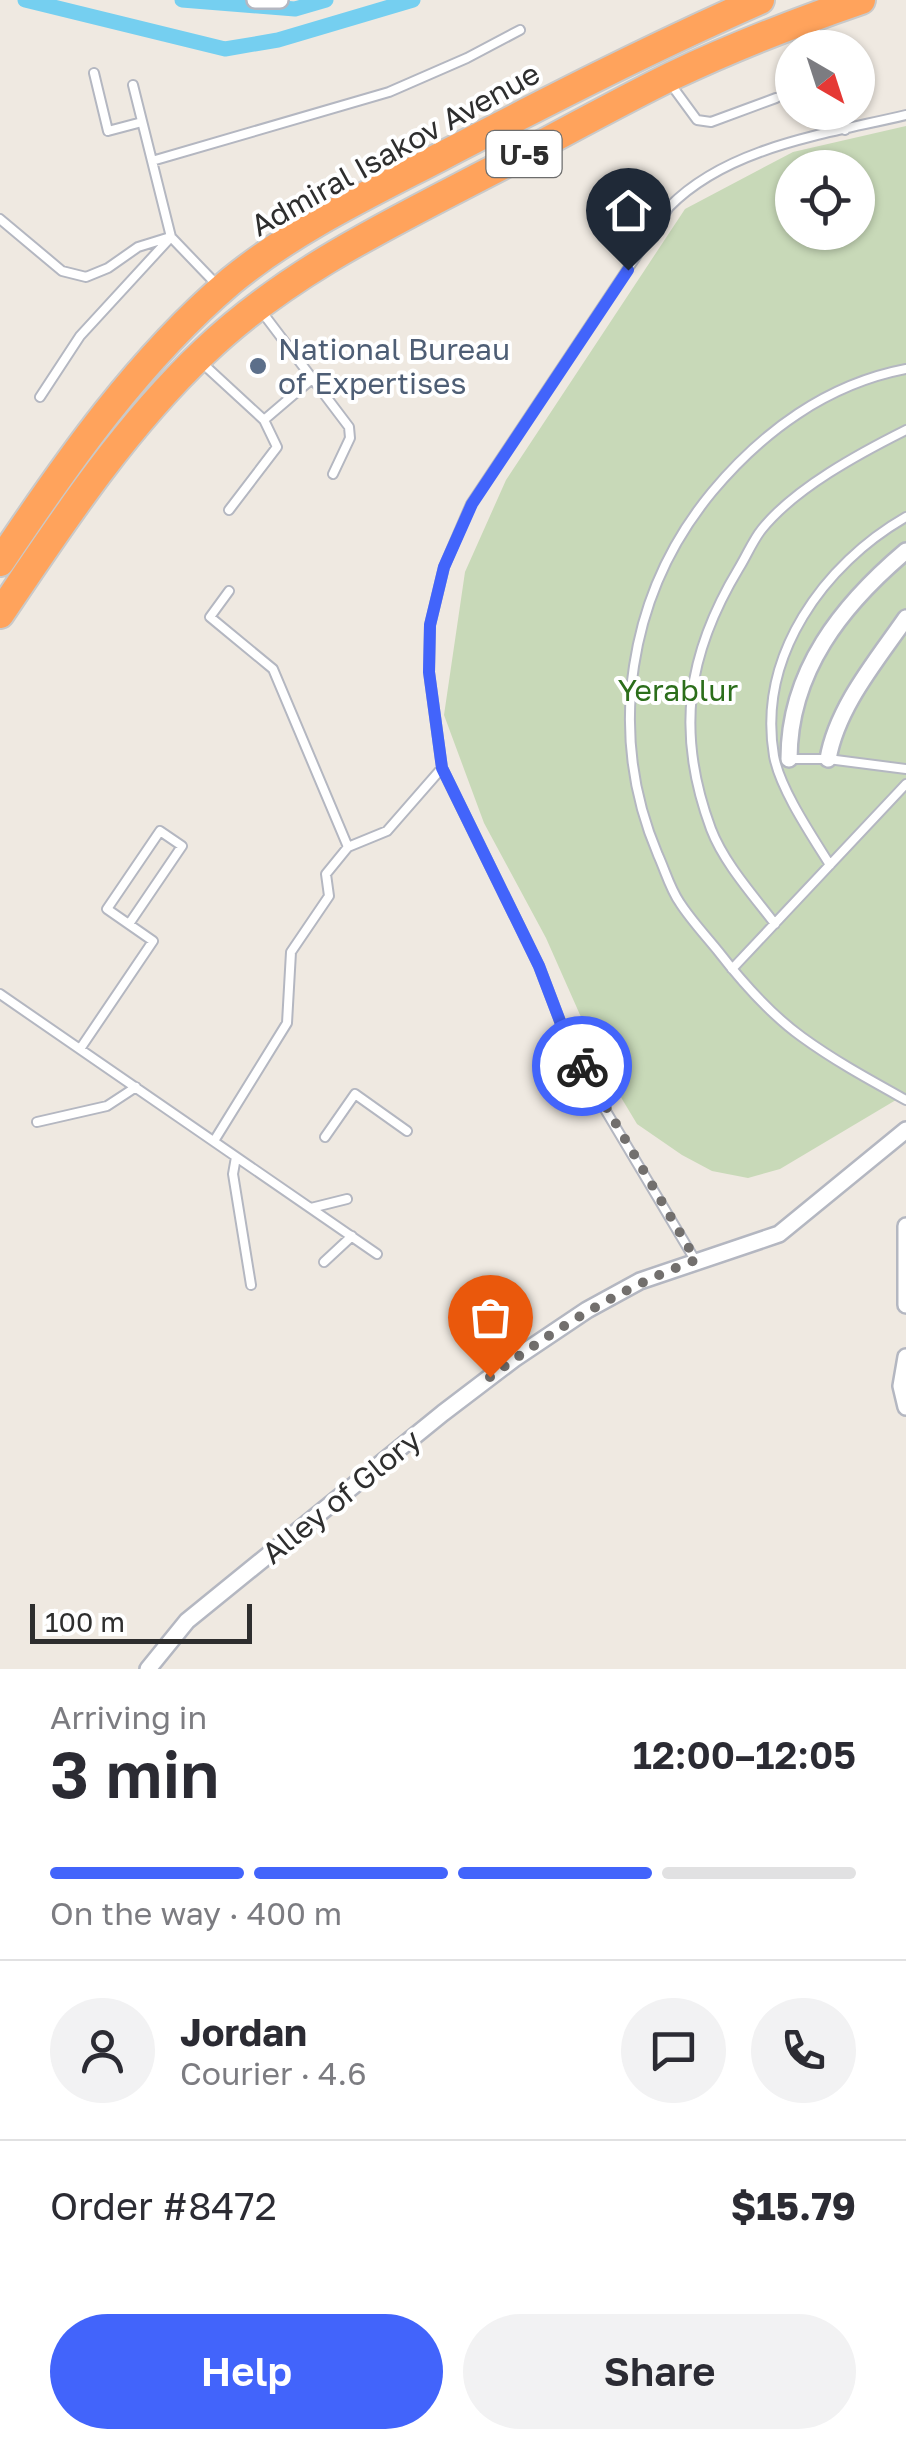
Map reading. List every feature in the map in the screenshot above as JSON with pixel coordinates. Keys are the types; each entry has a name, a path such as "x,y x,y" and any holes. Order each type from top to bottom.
{"highway":[{"name":"Admiral Isakov Avenue","path":"0,562 114,404 186,324 250,267 340,210 591,78 760,0"},
{"name":"Admiral Isakov Avenue","path":"0,614 108,459 146,412 203,353 259,306 354,243 672,76 861,0"},
{"path":"186,324 203,353"}],"street":[{"path":"255,0 280,0"},
{"path":"782,759 802,688 821,643 848,606 906,550"},
{"path":"828,759 832,738 868,672 906,618"},
{"name":"Alley of Glory","path":"148,1669 188,1621 514,1359 587,1310 640,1281 779,1234 906,1130"},
{"path":"906,1226 906,1305"},
{"path":"906,1357 901,1386 906,1407"}],"lane":[{"path":"811,18 815,30"},
{"path":"152,161 389,92 468,58 520,30"},
{"path":"94,73 108,131 142,122"},
{"path":"672,76 675,90 697,120 711,122 775,98"},
{"path":"133,85 171,237 222,290"},
{"path":"875,123 906,115"},
{"path":"696,1260 594,1091 563,1029 539,966 442,768 429,672 430,625 444,567 472,504 669,208 681,195 746,159 846,130"},
{"path":"0,220 62,270 86,277 108,268 138,246 171,237"},
{"path":"40,397 80,336 171,237"},
{"path":"259,306 351,432 333,474"},
{"path":"203,353 264,420 277,447 229,510"},
{"path":"906,369 807,405 742,457 694,515 656,579 633,657 629,745 642,818 678,900 732,968 800,1036 906,1100"},
{"path":"264,420 312,379"},
{"path":"774,924 712,832 690,732 693,672 714,610 763,527 811,485 906,430"},
{"path":"830,865 800,816 782,759 772,702 788,647 806,608 839,567 872,536 906,517"},
{"path":"228,591 210,617 272,669 348,847"},
{"path":"782,759 828,759 906,769"},
{"path":"214,1141 287,1024 292,952 330,896 326,874 348,847 388,831 442,768"},
{"path":"732,968 906,784"},
{"path":"80,1049 154,941 106,909 160,830 182,846 129,924"},
{"path":"0,994 377,1254"},
{"path":"37,1122 107,1106 136,1087"},
{"path":"325,1137 355,1094 407,1132"},
{"path":"236,1157 233,1174 251,1285"},
{"path":"311,1208 347,1199"},
{"path":"324,1262 352,1236"}],"green space":[{"name":"Yerablur","path":"906,126 906,1094 780,1169 748,1178 712,1171 637,1124 604,1069 546,938 484,823 444,715 465,572 506,480 685,209 775,162 775,250 875,250 875,150 802,150"}],"waterway":[{"path":"25,0 225,49 278,40 413,0"},
{"path":"182,0 295,9 326,0"}],"way so far":[{"path":"490,1377 587,1310 640,1281 696,1260 582,1066"}],"place":[{"name":"National Bureau of Expertises","path":"258,366"}],"route":[{"path":"582,1066 539,966 442,768 429,672 430,625 444,567 472,504 628,270"}]}
